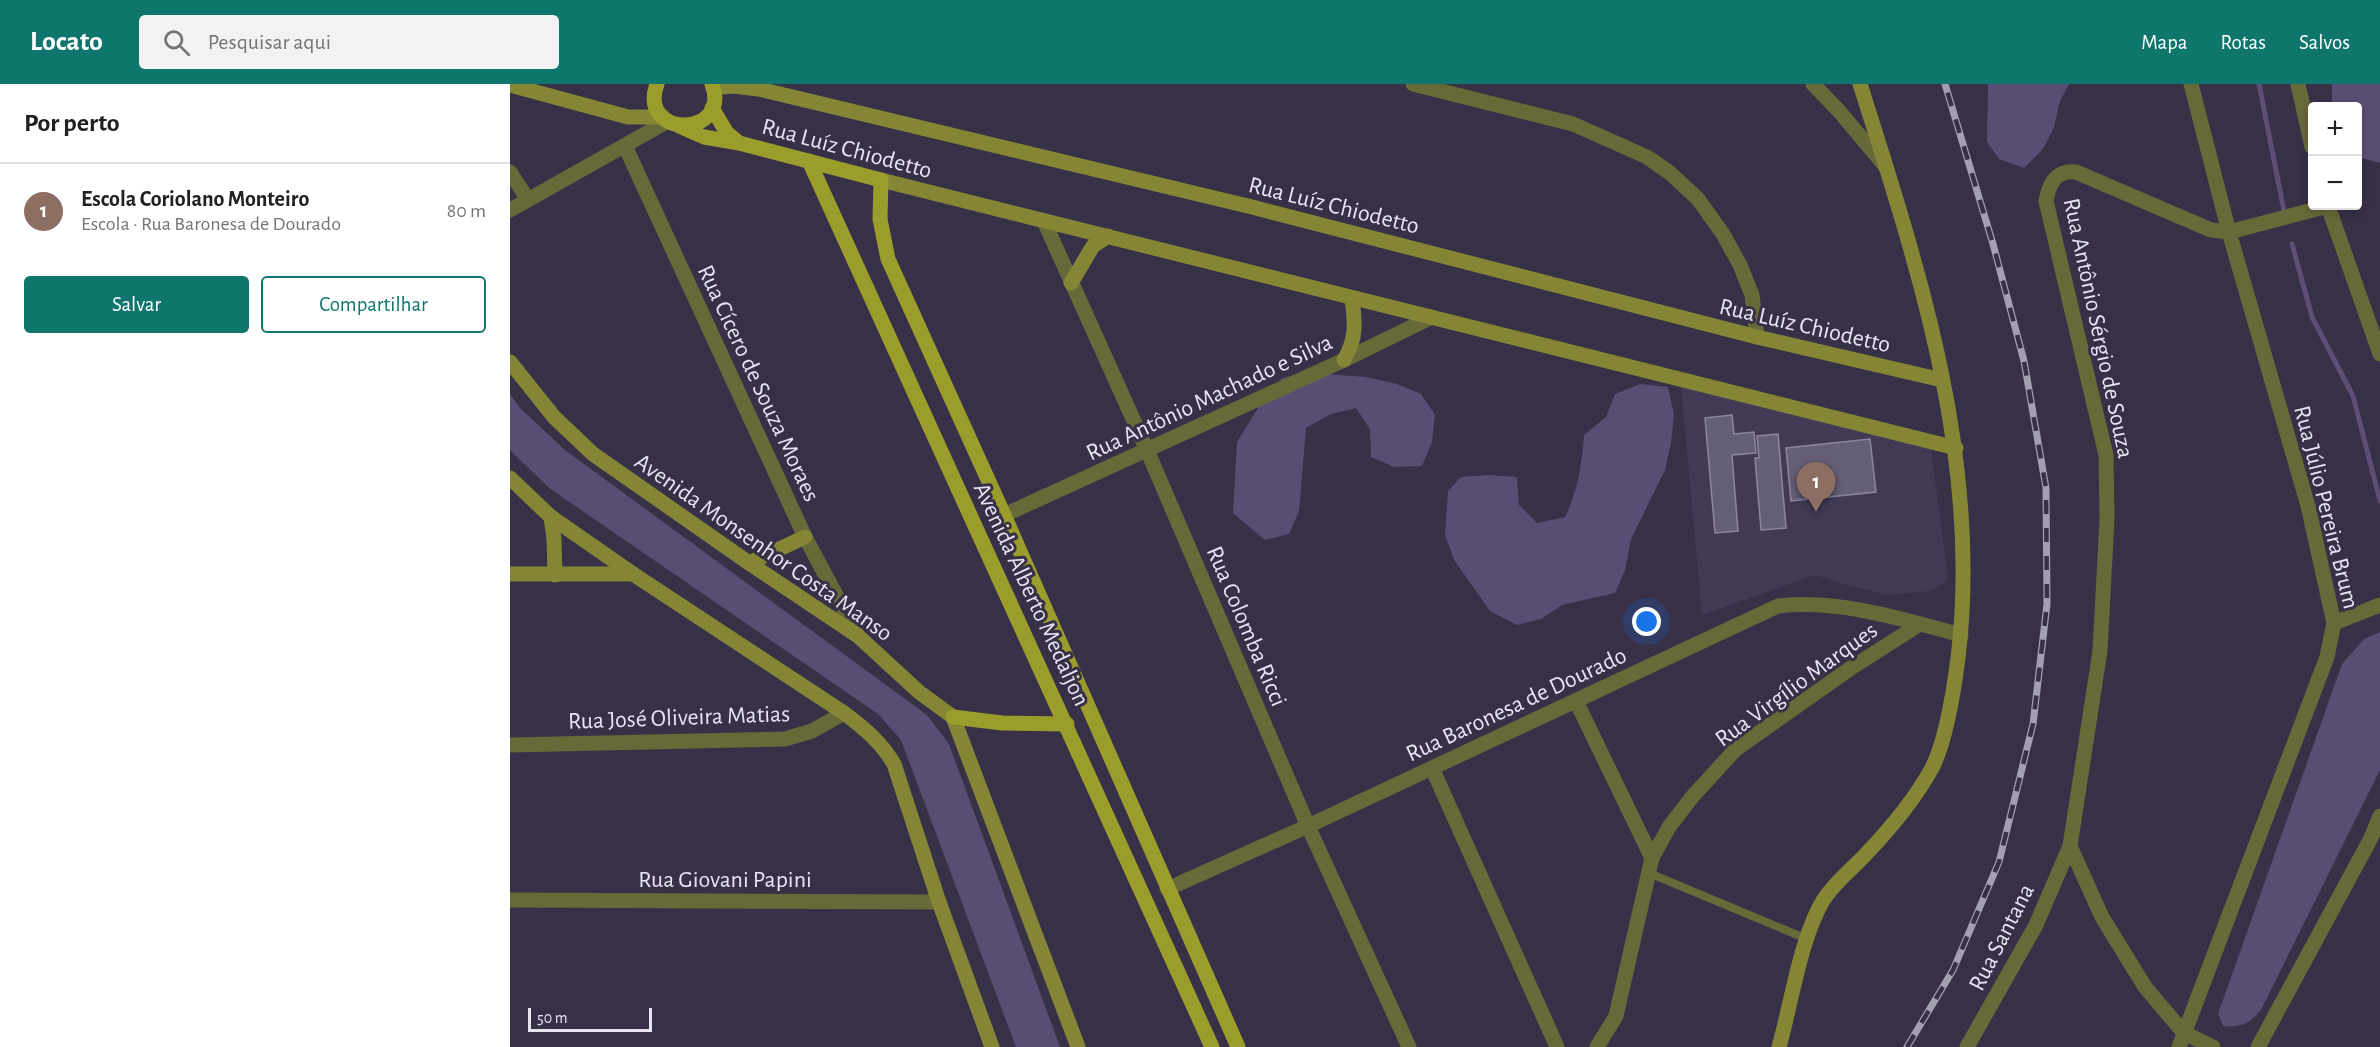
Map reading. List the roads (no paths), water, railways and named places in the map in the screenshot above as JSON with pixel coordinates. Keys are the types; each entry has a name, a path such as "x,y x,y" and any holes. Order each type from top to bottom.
{"main road":[{"path":"657,84 655,99 657,109 670,121 688,126 698,123 712,108 712,85"},
{"name":"Rua Luíz Chiodetto","path":"712,108 727,133 740,143"},
{"name":"Rua Luíz Chiodetto","path":"670,121 704,137 740,143 881,180"},
{"name":"Avenida Alberto Medaljon","path":"809,161 1212,1047"},
{"name":"Avenida Alberto Medaljon","path":"881,180 880,219 888,259 1004,515 1238,1047"},
{"path":"953,717 1002,723 1067,724"}],"street":[{"name":"Rua Luíz Chiodetto","path":"510,84 628,117 670,121"},
{"path":"1413,84 1573,124 1647,157 1698,199 1723,234 1740,264 1752,295 1757,337"},
{"path":"1813,84 1887,168"},
{"path":"1779,1047 1807,939 1816,914 1825,898 1904,809 1932,767 1954,687 1961,635 1964,575 1963,522 1956,448 1928,306 1860,84"},
{"name":"Rua Júlio Pereira Brum","path":"2181,1040 2327,657 2334,623 2308,506 2229,232 2191,84"},
{"path":"2298,84 2308,126"},
{"name":"Rua Luíz Chiodetto","path":"712,85 759,89 1252,207 1757,337 1942,380"},
{"path":"510,210 670,121"},
{"name":"Rua Cícero de Souza Moraes","path":"625,146 805,537 858,636"},
{"name":"Rua Antônio Sérgio de Souza","path":"2070,846 2100,651 2107,519 2106,454 2046,201 2048,187 2060,174 2068,171 2076,172 2211,230 2229,232 2313,210"},
{"path":"510,172 528,198"},
{"name":"Rua Luíz Chiodetto","path":"881,180 1956,448"},
{"path":"2329,210 2380,354"},
{"name":"Rua Colomba Ricci","path":"1044,221 1147,450 1308,826 1409,1047"},
{"path":"1071,282 1094,246 1108,236"},
{"path":"1344,360 1352,346 1354,321 1352,298"},
{"name":"Rua Antônio Machado e Silva","path":"1004,515 1344,360 1432,317"},
{"name":"Avenida Monsenhor Costa Manso","path":"510,362 554,417 593,454 858,636 919,692 953,717"},
{"path":"510,478 551,517 844,713 876,739 894,764 939,902 992,1047"},
{"path":"551,517 555,575"},
{"path":"749,563 805,537"},
{"path":"510,574 633,574"},
{"name":"Rua Baronesa de Dourado","path":"1167,889 1308,826 1778,606 1822,604 1920,624 1961,635"},
{"path":"2334,623 2380,605"},
{"name":"Rua Virgílio Marques","path":"1597,1047 1616,1016 1651,865 1670,827 1692,797 1736,750 1851,668 1920,624"},
{"path":"1576,700 1651,865"},
{"name":"Rua José Oliveira Matias","path":"510,745 785,739 812,731 844,713"},
{"path":"953,717 1078,1047"},
{"path":"1432,768 1557,1047"},
{"path":"2258,1047 2371,838 2380,816"},
{"path":"2070,846 2102,917 2181,1040 2212,1047"},
{"name":"Rua Santana","path":"1967,1047 2036,925 2070,846"},
{"name":"Rua Giovani Papini","path":"510,900 939,902"}],"lane":[{"path":"1651,865 1807,939"}],"waterway":[{"path":"2259,84 2284,211"},
{"path":"2292,244 2312,317 2353,396 2380,501"}],"railway":[{"path":"1907,1047 1953,970 1999,862 2033,724 2047,604 2046,488 2024,361 1993,244 1945,84"}],"place":[{"name":"Escola Coriolano Monteiro","path":"1816,512"}]}
